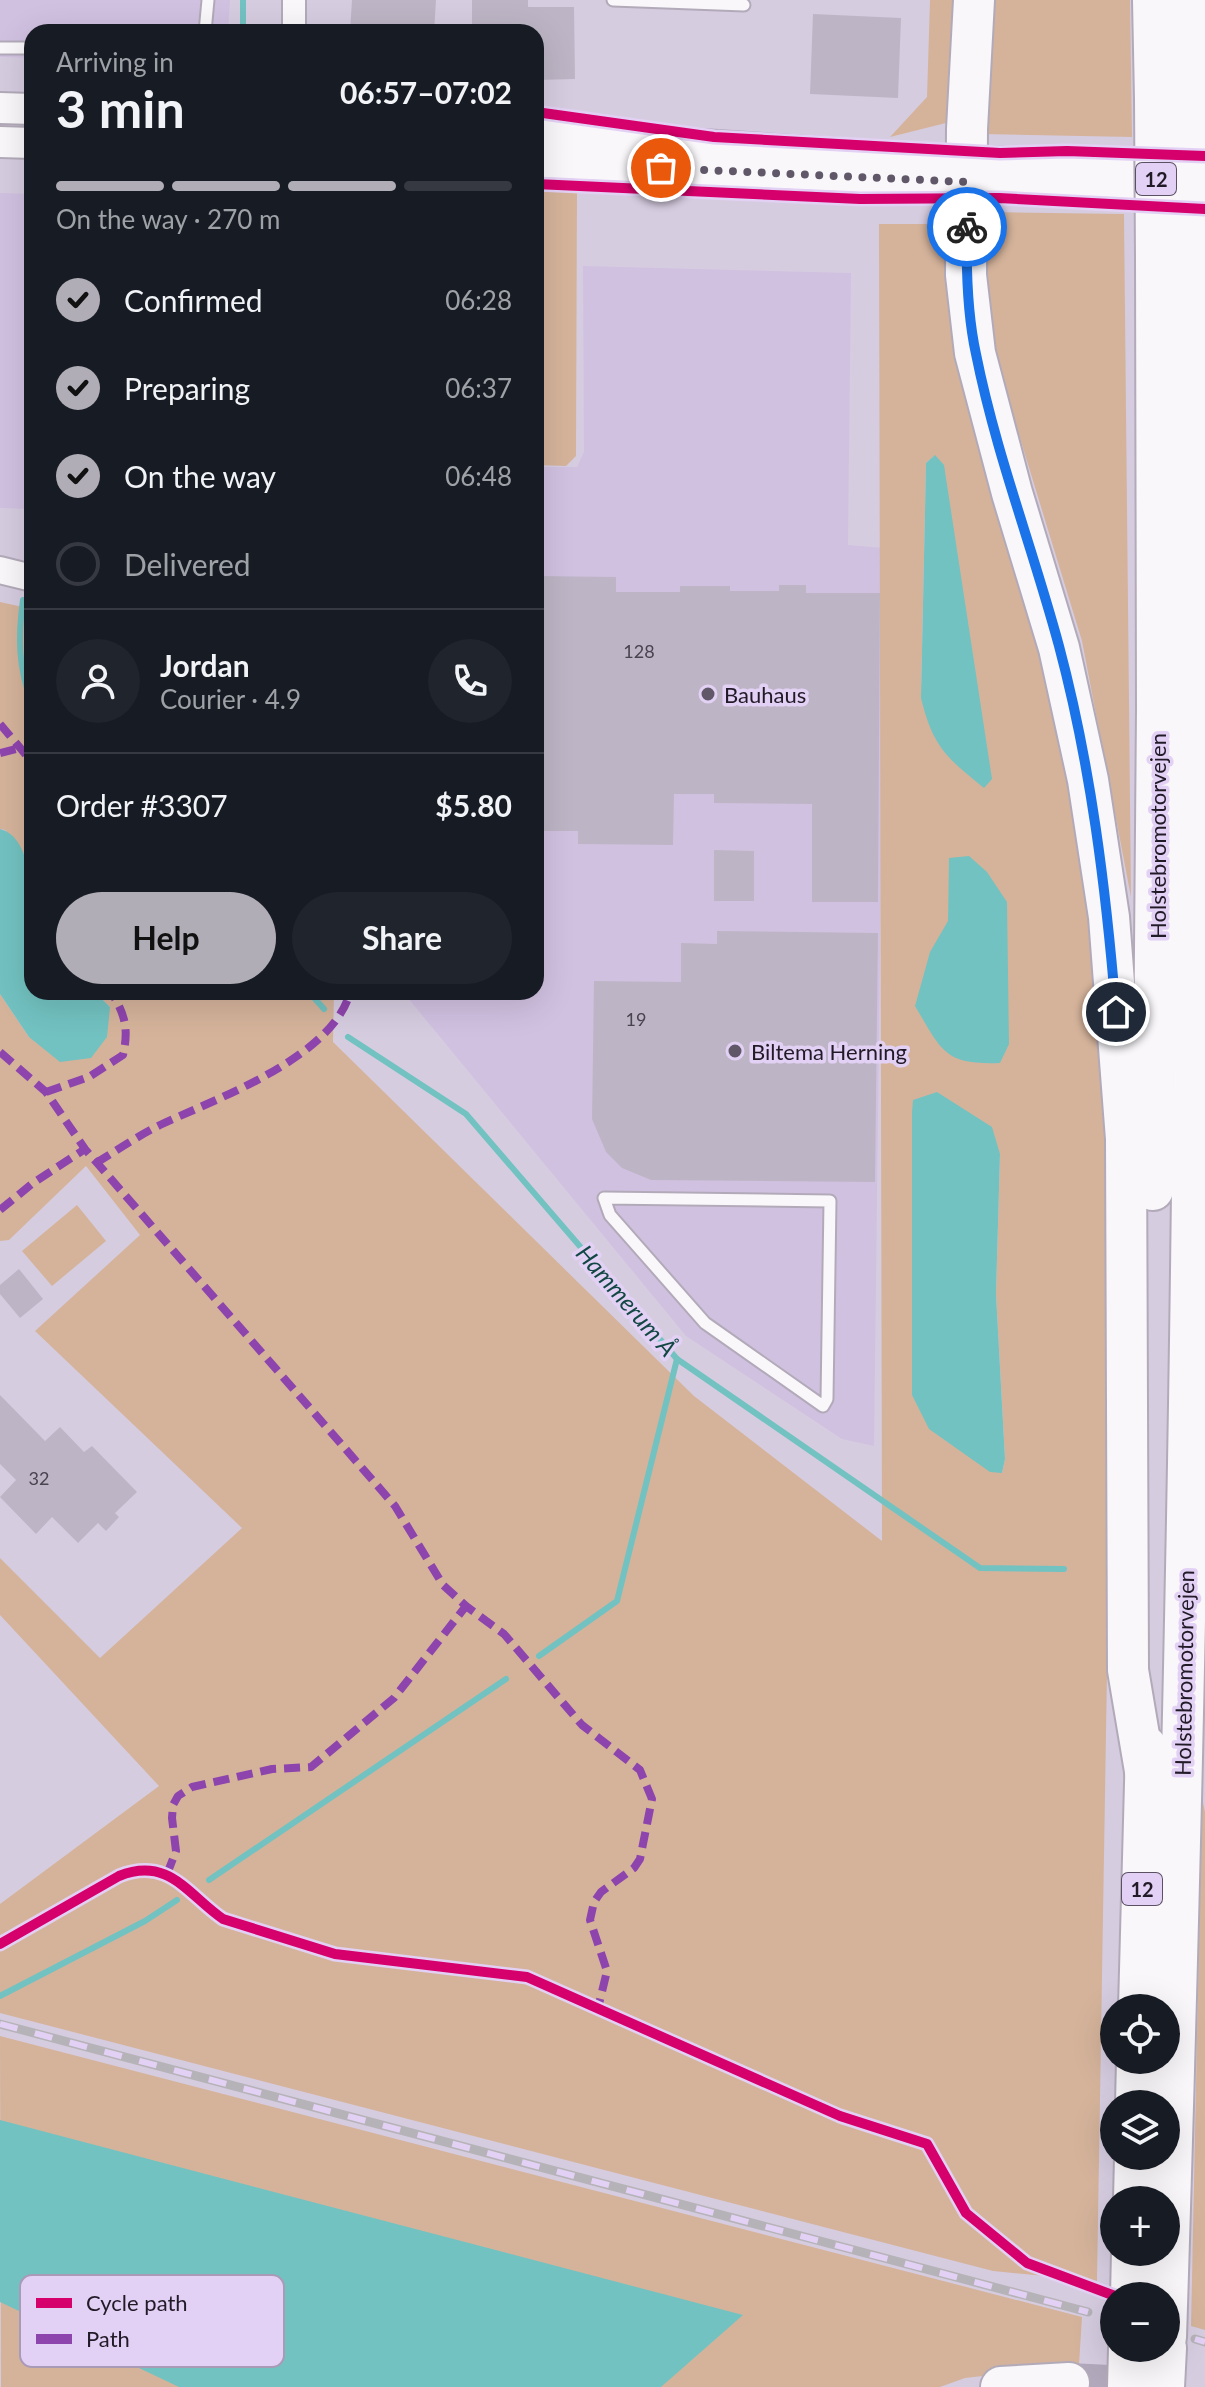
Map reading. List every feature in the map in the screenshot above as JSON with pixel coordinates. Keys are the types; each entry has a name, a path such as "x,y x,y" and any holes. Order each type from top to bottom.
{"highway":[{"path":"974,0 966,275 975,353 1012,493 1059,648 1088,780 1109,917 1126,1139 1128,1670 1145,1771"},
{"name":"Holstebromotorvejen","path":"1153,0 1173,99"},
{"name":"Holstebromotorvejen","path":"1139,1994 1155,1044 1174,258 1173,99 1189,0"},
{"name":"Holstebromotorvejen","path":"1168,2282 1181,1872 1195,534 1174,258"},
{"path":"1195,534 1205,470"},
{"path":"1192,1049 1205,1150"},
{"path":"1128,2387 1129,2362"},
{"path":"1164,2387 1165,2362"},
{"path":"1001,2387 1069,2383"}],"main road":[{"path":"0,108 24,109"},
{"path":"544,135 1205,194"},
{"path":"0,142 24,143"},
{"path":"544,162 967,171 1205,171"}],"street":[{"path":"294,0 294,24"},
{"path":"0,570 24,576"}],"lane":[{"path":"206,24 208,0"},
{"path":"613,0 744,5"},
{"path":"0,48 24,48"},
{"path":"604,1198 830,1201 827,1399 823,1406 705,1323 610,1215 604,1198"}],"shaded area":[{"path":"0,0 230,0 228,24 24,24 24,58 0,57"},
{"path":"930,0 962,0 954,121 890,137 927,97"},
{"path":"986,0 1130,0 1132,137 982,134"},
{"path":"544,190 577,191 576,456 566,466 544,465"},
{"path":"0,193 24,194 24,509 0,508"},
{"path":"988,212 1124,214 1131,897 1082,641 990,340 979,237"},
{"path":"879,224 951,224 1046,660 1096,925 1109,1113 1109,1552 1097,2281 993,2271 0,2013 0,1904 159,1786 0,1615 0,1558 100,1658 242,1528 35,1331 140,1235 86,1166 9,1240 0,1241 0,994 29,1037 110,1007 103,1000 334,1000 333,1042 694,1396 882,1541","holes":["934,456 921,698 926,463","914,1100 1000,1154 996,1294 1005,1459 1002,1473 912,1395"]},
{"path":"583,266 851,273 848,545 885,548 874,1446 842,1439 686,1336 410,1000 544,1000 544,467 577,467 584,452"},
{"path":"935,455 944,465 992,779 984,788 960,768 936,740 921,698 926,463"},
{"path":"0,602 24,607 24,854 5,830 0,829"},
{"path":"0,829 14,838 24,854 24,1000 103,1000 110,1007 107,1037 91,1058 60,1062 29,1037 0,994"},
{"path":"969,856 987,872 1007,902 1009,1044 1000,1063 967,1061 947,1052 915,1006 930,952 948,921 949,858"},
{"path":"937,1092 992,1127 1000,1154 996,1294 1005,1459 1002,1473 990,1472 929,1429 912,1395 912,1112 913,1100"},
{"path":"77,1205 106,1241 52,1286 22,1251"},
{"path":"1202,1798 1205,1812 1205,2330 1191,2326"},
{"path":"0,2036 1082,2317 1079,2365 965,2378 940,2387 1,2387"},
{"path":"0,2120 743,2315 661,2387 179,2387 137,2367 284,2367 284,2275 20,2275 20,2311 0,2302"}],"building":[{"path":"352,0 436,0 434,24 350,24"},
{"path":"472,0 528,0 528,7 574,7 575,79 544,80 544,24 472,24"},
{"path":"813,14 901,18 898,98 810,94"},
{"name":"Bauhaus","path":"544,576 616,577 616,592 680,592 680,586 730,586 730,591 779,591 779,585 806,585 806,593 880,593 878,902 812,902 812,804 714,803 714,794 674,794 673,845 578,844 578,831 544,831"},
{"path":"714,850 754,851 754,901 714,901"},
{"name":"Biltema Herning","path":"717,931 878,933 875,1182 651,1180 622,1168 606,1152 592,1119 594,981 681,982 681,943 717,944"},
{"path":"19,1269 43,1299 20,1318 0,1294 0,1285"},
{"path":"0,1395 45,1441 60,1427 84,1452 92,1446 137,1492 115,1513 119,1517 106,1531 98,1523 78,1543 52,1517 36,1534 0,1497 16,1480 0,1464"}],"waterway":[{"name":"Hammerum Å","path":"243,0 243,24"},
{"name":"Hammerum Å","path":"23,600 20,652 24,677"},
{"name":"Hammerum Å","path":"316,1000 324,1009"},
{"name":"Hammerum Å","path":"348,1037 466,1114 677,1359 980,1568 1064,1569"},
{"path":"539,1656 617,1601 677,1359"},
{"path":"209,1880 506,1679"},
{"path":"0,1996 145,1921 177,1900"}],"tunnel":[{"path":"1069,2383 1151,2387"}],"railway":[{"path":"0,2024 1088,2312"},
{"path":"1195,2339 1205,2342"}],"marked path":[{"path":"0,724 24,752"},
{"path":"0,753 20,748"},
{"path":"46,1092 89,1077 123,1055 126,1037 116,1000"},
{"path":"96,1163 152,1129 240,1089 297,1056 321,1037 339,1016 346,1000"},
{"path":"0,1052 46,1092 85,1149 395,1506 443,1585 504,1634 582,1725 640,1770 652,1799 640,1859 634,1868 601,1892 594,1902 590,1920 607,1971 598,2008"},
{"path":"0,1210 33,1183 85,1149"},
{"path":"167,1874 176,1851 172,1818 173,1805 178,1796 192,1787 272,1769 311,1767 394,1698 466,1606"}],"cycle path":[{"path":"544,113 714,137 1000,153 1067,151 1205,156"},
{"path":"544,184 860,199 999,198 1205,209"},
{"path":"0,1944 119,1876 151,1871 177,1881 223,1919 335,1954 527,1977 840,2116 927,2144 966,2213 1027,2263 1100,2290"}],"way so far":[{"path":"661,168 967,182 967,227"}],"place":[{"name":"Bauhaus","path":"708,694"},
{"name":"Biltema Herning","path":"735,1051"}],"route":[{"path":"967,227 966,275 975,353 1012,493 1059,648 1088,780 1109,917 1116,1012"}]}
